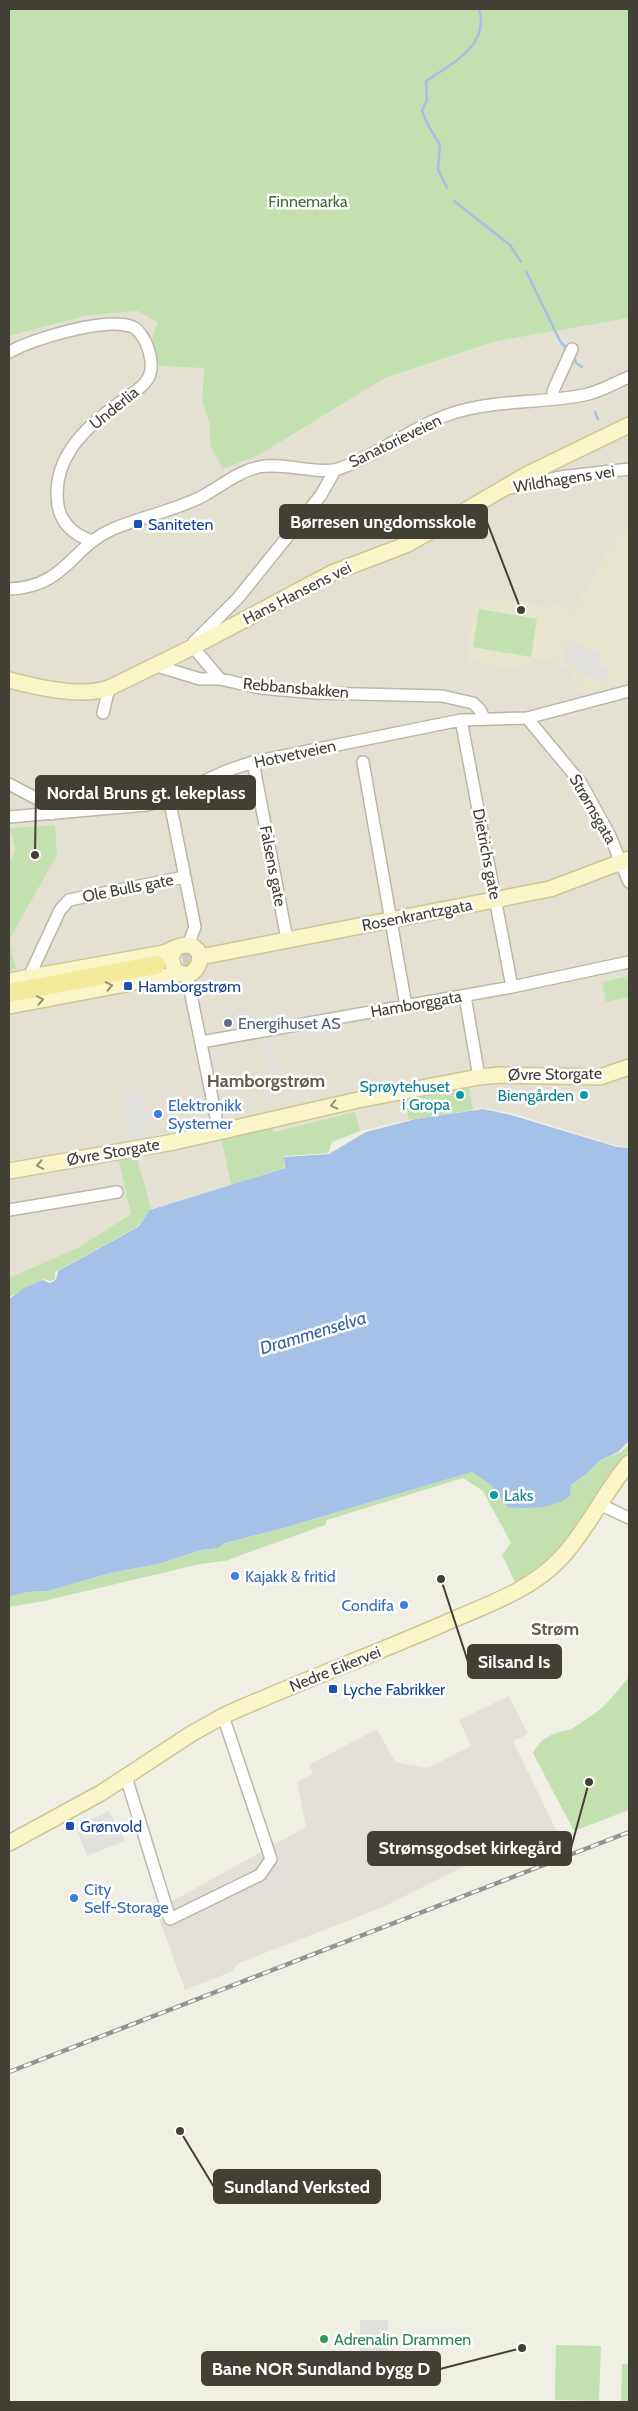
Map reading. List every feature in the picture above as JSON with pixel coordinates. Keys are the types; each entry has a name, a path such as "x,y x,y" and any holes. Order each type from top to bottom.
{"main road":[{"name":"Hans Hansens vei","path":"9,680 42,688 94,692 108,688 157,666 332,572 408,544 528,474 629,425"},
{"name":"Rosenkrantzgata","path":"200,958 287,939 550,889 625,860"},
{"path":"182,947 172,953 171,963 183,974"},
{"path":"9,982 182,947 196,949 200,958 196,971 9,1006"},
{"path":"9,993 156,965"},
{"name":"Øvre Storgate","path":"9,1171 219,1132 358,1100 479,1077 500,1075 600,1076 629,1067"},
{"name":"Nedre Eikervei","path":"9,1843 126,1777 191,1734 223,1716 430,1630 530,1584 561,1558 629,1463"}],"street":[{"name":"Underlia","path":"9,352 21,346 59,334 117,323 135,328 146,341 152,363 147,380 83,432 68,453 59,472 57,496 59,512 68,528 83,538 92,541"},
{"path":"554,399 553,391 572,349"},
{"name":"Sanatorieveien","path":"9,589 22,589 40,584 69,565 92,541 112,529 198,498 244,472 261,467 284,466 334,470 359,461 411,433 461,410 586,395 629,377"},
{"name":"Wildhagens vei","path":"500,490 560,477 629,469"},
{"path":"193,647 201,634 238,598 321,495 334,470"},
{"name":"Rebbansbakken","path":"193,647 220,679 260,688 316,693 442,696 473,703 480,710 484,718"},
{"path":"157,666 200,679 220,679"},
{"path":"103,713 108,688"},
{"name":"Hotvetveien","path":"9,817 147,805 169,798 226,771 254,762 461,720 527,718 629,692"},
{"name":"Strømsgata","path":"527,718 581,783 625,860 629,882"},
{"name":"Dietrichs gate","path":"461,720 512,987"},
{"name":"Falsens gate","path":"254,762 287,939"},
{"path":"363,762 406,1006"},
{"path":"9,784 45,803 52,814"},
{"path":"169,798 194,927 182,947"},
{"name":"Ole Bulls gate","path":"29,978 60,910 69,900 184,877"},
{"name":"Hamborggata","path":"201,1042 464,996 629,962"},
{"path":"183,974 201,1042 219,1132"},
{"path":"464,996 479,1077"},
{"path":"9,1210 117,1192"},
{"path":"599,1504 629,1518"},
{"path":"126,1777 170,1919 260,1875 271,1859 223,1716"}],"shaded area":[{"path":"138,311 158,323 152,336 204,368 202,401 210,425 210,445 259,455 385,378 493,342 629,318 629,851 587,870 513,893 203,952 172,943 9,973 9,336 85,316"},
{"path":"629,525 629,681 580,693 571,670 552,660 534,659 515,671 468,660 473,600 511,599 550,609 554,603 573,611 613,542"},
{"path":"569,640 602,654 597,662 608,668 609,672 604,682 578,672 576,667 561,662"},
{"path":"629,864 629,1147 618,1146 511,1113 484,1108 417,1118 360,1131 332,1142 328,1153 284,1156 284,1168 149,1210 137,1227 55,1272 55,1279 50,1281 44,1279 9,1297 9,1015 161,985 199,970 204,960"},
{"path":"271,1035 284,1095 267,1099 262,1073 268,1071 261,1037"},
{"path":"145,1089 151,1123 142,1124 145,1142 130,1143 122,1093"},
{"path":"509,1696 528,1734 513,1741 558,1834 491,1864 487,1855 383,1907 237,1964 233,1971 185,1990 156,1910 306,1827 297,1782 313,1774 309,1765 377,1729 395,1762 428,1768 471,1746 459,1720"},
{"path":"109,1811 125,1841 87,1856 76,1827"},
{"path":"360,2320 388,2320 388,2353 360,2353"}],"green space":[{"name":"Finnemarka","path":"9,9 629,9 629,318 493,342 385,378 259,455 223,469 210,445 210,425 202,401 204,368 159,366 152,336 158,323 138,311 85,316 9,336"},
{"path":"479,609 537,619 531,657 473,647"},
{"path":"55,825 57,855 9,940 9,860 12,860 15,849 10,828"},
{"path":"9,940 16,969 9,971"},
{"path":"629,976 629,997 606,1002 602,982"},
{"path":"469,1086 473,1110 409,1120 404,1098"},
{"path":"355,1112 360,1131 332,1142 328,1153 284,1156 284,1168 231,1185 221,1137 270,1126 274,1132"},
{"path":"136,1154 151,1209 137,1227 55,1272 55,1279 50,1281 44,1279 9,1297 9,1278 78,1248 131,1214 118,1158"},
{"path":"629,1444 629,1451 603,1483 565,1541 548,1559 515,1582 502,1555 511,1543 483,1491 463,1478 327,1520 325,1525 225,1561 200,1564 44,1601 9,1607 9,1597 26,1592 48,1591 110,1573 158,1564 201,1550 218,1548 225,1543 283,1528 472,1472 491,1485 507,1507 571,1485 599,1461 621,1452"},
{"path":"629,1677 629,1810 574,1831 533,1753 545,1739 571,1729 597,1712 612,1698"},
{"path":"556,2345 601,2346 599,2401 555,2400"},
{"path":"622,2364 629,2364 629,2402 621,2402"}],"water":[{"name":"Drammenselva","path":"483,1109 511,1115 617,1147 629,1148 629,1441 618,1452 599,1461 571,1485 570,1496 548,1506 532,1508 507,1507 491,1485 472,1472 283,1528 225,1543 218,1548 201,1550 158,1564 110,1573 48,1591 26,1592 9,1597 9,1299 24,1288 43,1280 49,1283 55,1281 58,1271 138,1227 150,1210 285,1168 284,1157 329,1154 366,1132 416,1119"}],"waterway":[{"path":"447,188 438,169 440,145 422,111 427,100 426,81 447,68 474,43 479,33 481,22 479,9"},
{"path":"454,201 510,245 521,262"},
{"path":"526,271 560,341 567,349"},
{"path":"574,356 576,363 582,367"},
{"path":"595,412 598,419"}],"tunnel":[{"path":"156,965 216,954"}],"railway":[{"path":"9,2072 629,1832"}],"place":[{"name":"Saniteten","path":"138,524"},
{"name":"Børresen ungdomsskole","path":"521,610"},
{"name":"Nordal Bruns gt. lekeplass","path":"35,855"},
{"name":"Hamborgstrøm","path":"128,986"},
{"name":"Energihuset AS","path":"228,1023"},
{"name":"Sprøytehuset i Gropa","path":"460,1095"},
{"name":"Biengården","path":"584,1095"},
{"name":"Elektronikk Systemer","path":"158,1114"},
{"name":"Laks","path":"494,1495"},
{"name":"Kajakk & fritid","path":"235,1576"},
{"name":"Silsand Is","path":"441,1579"},
{"name":"Condifa","path":"404,1605"},
{"name":"Lyche Fabrikker","path":"333,1689"},
{"name":"Strømsgodset kirkegård","path":"589,1782"},
{"name":"Grønvold","path":"70,1826"},
{"name":"City Self-Storage","path":"74,1898"},
{"name":"Sundland Verksted","path":"180,2131"},
{"name":"Adrenalin Drammen","path":"324,2339"},
{"name":"Bane NOR Sundland bygg D","path":"522,2348"}],"district":[{"name":"Hamborgstrøm","path":"266,1081"},
{"name":"Strøm","path":"555,1629"}]}
